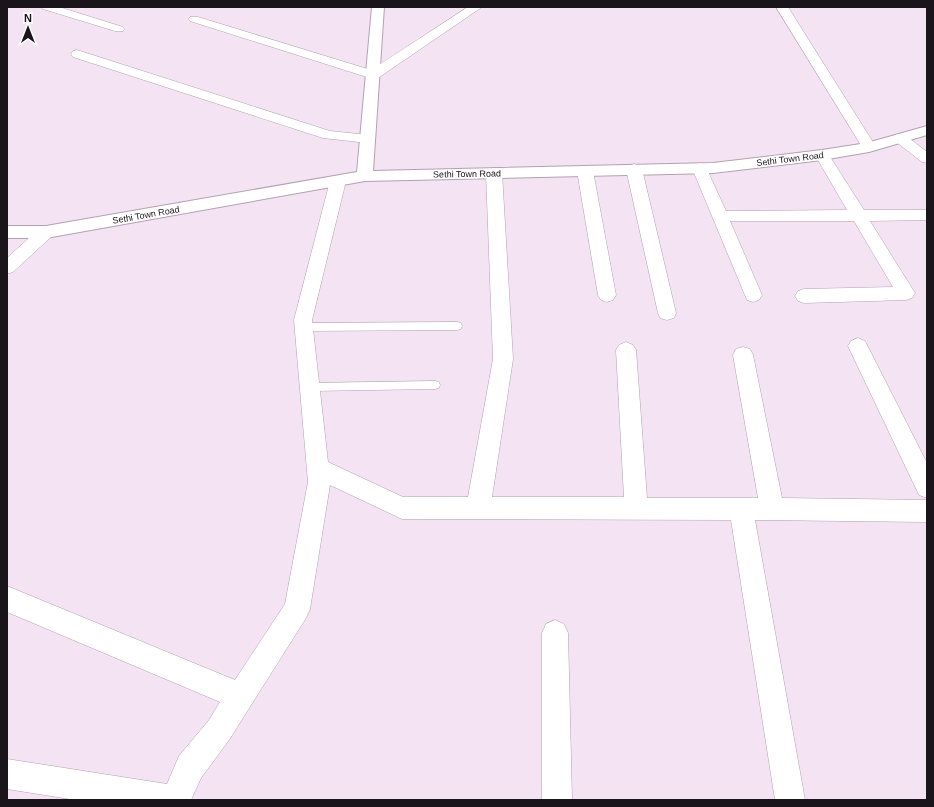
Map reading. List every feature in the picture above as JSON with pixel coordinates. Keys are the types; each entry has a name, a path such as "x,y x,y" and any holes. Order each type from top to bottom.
{"street":[{"path":"47,7 119,29"},
{"path":"373,75 476,7"},
{"path":"782,7 869,148"},
{"path":"365,176 373,75 376,8"},
{"path":"194,19 373,75"},
{"path":"77,54 328,135 368,139"},
{"name":"Sethi Town Road","path":"7,232 46,232 365,176 700,168 822,155 869,148 927,130"},
{"path":"900,138 927,159"},
{"path":"804,296 906,293 822,155"},
{"path":"700,168 753,295"},
{"path":"634,170 667,313"},
{"path":"585,171 607,295"},
{"path":"478,509 503,359 494,173"},
{"path":"176,800 190,767 219,730 297,609 319,482 303,320 338,181"},
{"path":"720,216 927,215"},
{"path":"7,268 46,232"},
{"path":"858,346 927,487"},
{"path":"626,350 636,509"},
{"path":"743,355 772,509"},
{"path":"318,468 402,508 927,511"},
{"path":"741,509 790,800"},
{"path":"7,599 241,697"},
{"path":"555,633 557,800"},
{"path":"7,774 173,800"}],"lane":[{"path":"304,327 457,326"},
{"path":"310,387 435,385"}]}
